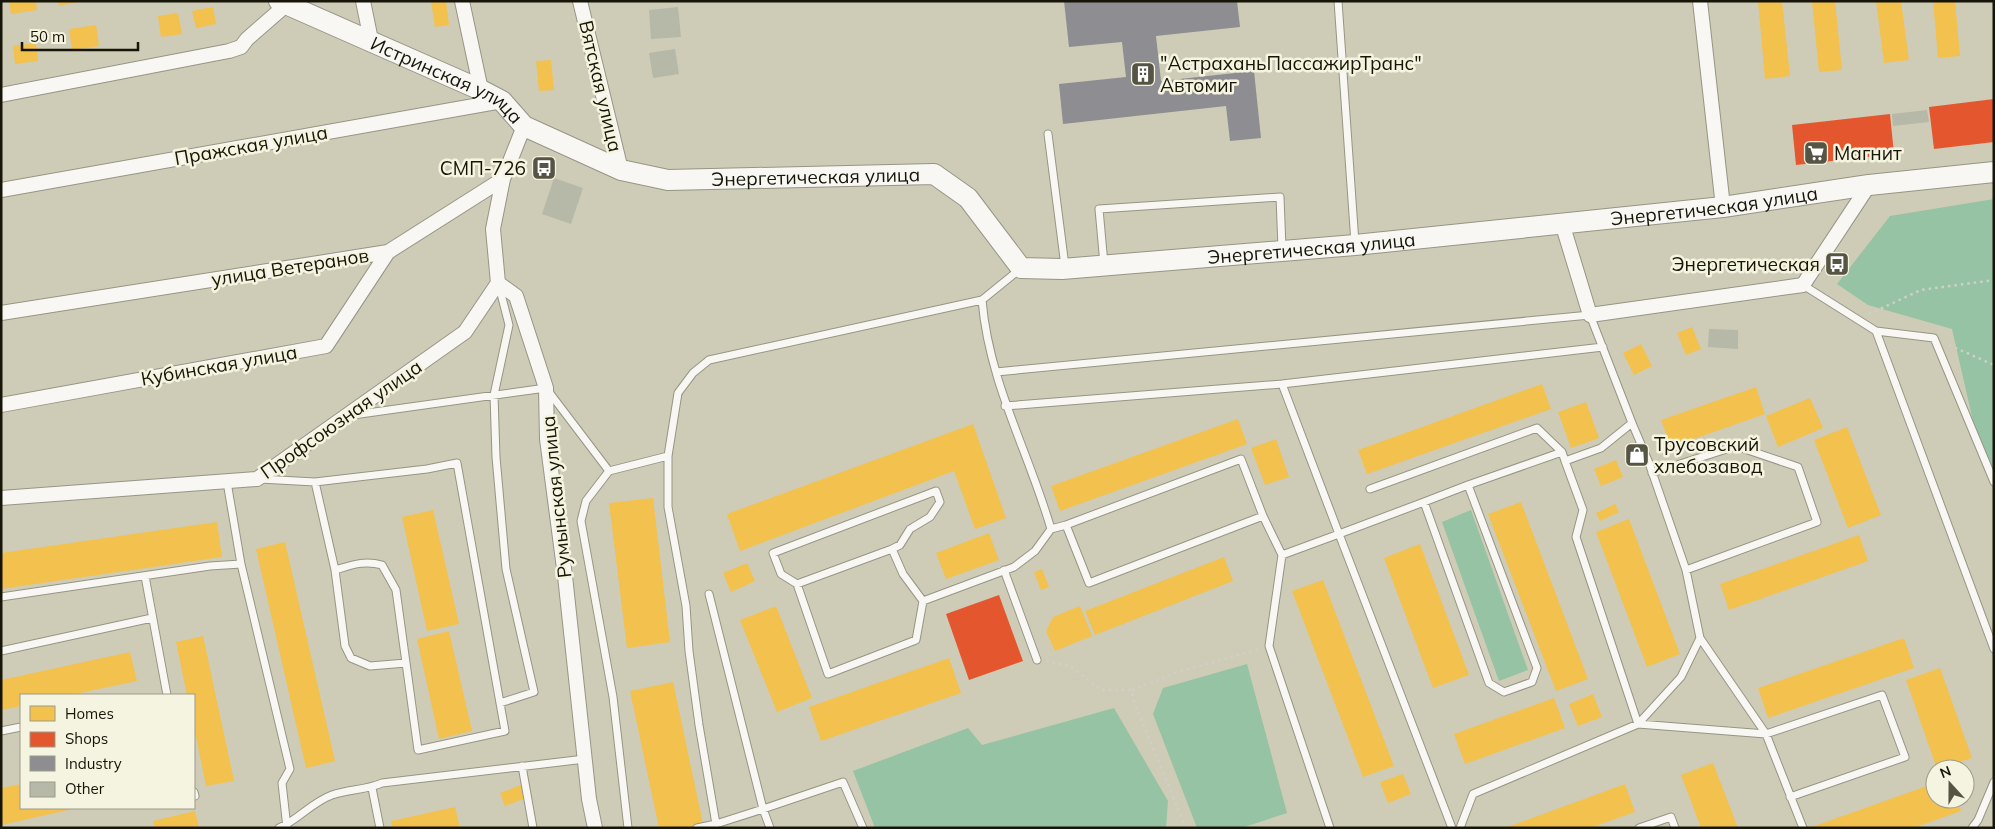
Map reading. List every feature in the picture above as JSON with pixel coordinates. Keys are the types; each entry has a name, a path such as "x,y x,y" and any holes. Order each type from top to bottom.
{"street":[{"path":"363,1 371,40"},
{"path":"462,1 481,90"},
{"name":"Вятская улица","path":"580,1 621,170"},
{"path":"1700,1 1723,207"},
{"path":"1,95 235,50 241,48 247,39 283,3"},
{"name":"Истринская улица","path":"283,3 371,40 444,75 481,90 502,101 524,126 621,170 668,180"},
{"name":"Пражская улица","path":"1,190 502,101"},
{"path":"498,283 493,229 503,179 524,126"},
{"name":"Энергетическая улица","path":"668,180 934,174 968,198 1022,268 1066,269 1355,245 1562,222 1723,207 1869,185 1994,172"},
{"name":"улица Ветеранов","path":"1,313 388,252 503,179"},
{"path":"1562,222 1590,315 1803,286 1869,185"},
{"name":"Кубинская улица","path":"1,405 326,346 388,252"},
{"name":"Румынская улица","path":"498,283 516,296 546,388 549,457 586,759 588,799 595,828"},
{"name":"Профсоюзная улица","path":"1,498 256,479 465,332 498,283"}],"lane":[{"path":"1338,1 1355,245"},
{"path":"1048,134 1066,269"},
{"path":"1104,266 1099,209 1280,197 1282,251"},
{"path":"715,826 689,652 686,606 668,507 668,456 678,393 693,373 709,360 982,300 1022,268"},
{"path":"498,283 509,325 494,395 496,457 506,569 534,692 500,703"},
{"path":"1803,286 1876,332 1934,338 1994,482"},
{"path":"982,300 984,333 1005,406 1050,529"},
{"path":"996,372 1590,315 1652,473 1686,570 1700,638 1766,734 1802,828"},
{"path":"1876,332 1994,649"},
{"path":"1005,406 1282,384 1603,347"},
{"path":"1282,384 1452,828"},
{"path":"343,416 546,388 609,471"},
{"path":"1565,461 1601,448 1632,423"},
{"path":"1370,489 1537,428 1562,452 1583,510 1576,537 1638,724"},
{"path":"1652,473 1736,446 1798,467 1816,522 1686,570"},
{"path":"1282,555 1562,452"},
{"path":"628,828 613,697 581,521 586,501 609,471 668,456"},
{"path":"923,602 1014,566 1035,552 1050,529 1066,525 1241,459 1263,516 1282,555 1269,646 1330,828"},
{"path":"256,479 315,482 427,469 457,463 505,731 418,750 396,590 382,565 371,562 359,562 334,570"},
{"path":"227,482 241,564 290,769 282,783 284,827"},
{"path":"315,482 334,570 346,646 351,658 370,666 406,662"},
{"path":"1424,502 1489,683 1504,692 1532,682 1537,668 1468,485"},
{"path":"796,584 900,545 910,529 930,517 940,502 936,491 773,553 782,574 796,584 828,674 916,640 923,602 903,574 892,549"},
{"path":"1066,525 1089,583 1263,516"},
{"path":"1,597 241,564"},
{"path":"1004,570 1037,660"},
{"path":"145,576 164,694"},
{"path":"709,594 763,809 770,828"},
{"path":"1,651 152,618"},
{"path":"1460,828 1473,794 1638,724 1681,677 1700,638"},
{"path":"1638,724 1766,734 1882,695 1905,757 1790,797"},
{"path":"1,731 20,727"},
{"path":"284,827 313,804 334,794 372,788 382,783 586,759"},
{"path":"522,766 533,828"},
{"path":"697,828 715,826 843,782 863,828"},
{"path":"1972,828 1978,820 1994,782"},
{"path":"372,788 380,828"},
{"path":"1639,828 1671,817 1675,828"}],"path":[{"path":"1863,310 1870,314 1896,300 1921,290 1994,280"},
{"path":"1037,660 1070,666 1101,690 1131,690 1178,672 1269,646"},
{"path":"1131,690 1186,828"}],"green space":[{"path":"1994,199 1994,469 1983,465 1952,329 1868,305 1837,284 1890,216"},
{"path":"1471,510 1528,670 1499,681 1442,522"},
{"path":"1247,664 1287,813 1241,828 1197,828 1153,714 1163,688"},
{"path":"1114,708 1168,801 1166,828 875,828 853,771 968,728 982,745"}],"building: Homes":[{"path":"9,1 36,1 37,10 11,14"},
{"path":"58,1 78,1 78,2 59,6"},
{"path":"431,1 446,1 449,25 435,27"},
{"path":"1758,1 1782,1 1790,76 1765,79"},
{"path":"1812,1 1835,1 1842,70 1819,72"},
{"path":"1876,1 1901,1 1909,60 1884,63"},
{"path":"1933,1 1955,1 1960,56 1938,58"},
{"path":"213,7 216,24 196,28 192,11"},
{"path":"178,13 182,34 161,37 158,16"},
{"path":"96,25 99,46 72,50 69,29"},
{"path":"36,43 38,61 15,64 13,46"},
{"path":"551,60 554,90 539,91 536,61"},
{"path":"1692,327 1701,349 1686,355 1677,333"},
{"path":"1641,344 1652,366 1634,375 1623,353"},
{"path":"1542,384 1551,409 1367,474 1358,450"},
{"path":"1756,387 1765,414 1671,447 1661,420"},
{"path":"1810,398 1823,428 1778,447 1766,416"},
{"path":"1586,402 1599,438 1571,448 1558,412"},
{"path":"1238,419 1247,444 1060,511 1051,486"},
{"path":"973,424 1006,518 975,529 954,471 740,551 727,514"},
{"path":"1847,427 1881,515 1848,528 1814,440"},
{"path":"1276,439 1289,477 1265,485 1251,448"},
{"path":"1616,460 1623,477 1601,486 1594,469"},
{"path":"653,498 670,642 627,648 609,503"},
{"path":"1521,502 1588,679 1556,691 1488,514"},
{"path":"1615,504 1619,512 1600,521 1596,513"},
{"path":"433,510 459,624 427,631 402,517"},
{"path":"1629,519 1680,654 1647,667 1596,532"},
{"path":"217,522 222,557 1,589 1,553"},
{"path":"989,533 999,560 946,579 936,553"},
{"path":"1859,535 1868,561 1729,610 1720,584"},
{"path":"285,542 335,761 306,768 256,549"},
{"path":"1420,544 1469,675 1433,688 1384,558"},
{"path":"1224,557 1233,581 1095,635 1085,611"},
{"path":"747,563 755,581 731,592 723,573"},
{"path":"1042,569 1049,587 1041,590 1034,572"},
{"path":"1323,580 1394,766 1363,777 1292,591"},
{"path":"776,606 812,698 777,712 740,620"},
{"path":"1080,606 1092,636 1055,651 1046,631 1053,617"},
{"path":"449,631 472,731 439,739 417,639"},
{"path":"203,636 234,781 206,786 195,732 195,694 187,694 176,642"},
{"path":"1904,638 1914,668 1768,718 1758,688"},
{"path":"130,652 137,681 75,694 20,694 20,706 1,710 1,680"},
{"path":"949,658 961,693 821,741 809,707"},
{"path":"1940,668 1972,758 1934,759 1906,680"},
{"path":"673,682 703,824 687,828 659,828 630,691"},
{"path":"1593,694 1602,717 1578,726 1569,704"},
{"path":"1554,698 1565,728 1465,764 1454,734"},
{"path":"1713,763 1738,828 1701,828 1681,775"},
{"path":"1403,774 1411,794 1388,803 1380,782"},
{"path":"20,784 20,809 73,809 1,825 1,788"},
{"path":"1625,784 1635,812 1590,828 1505,828"},
{"path":"521,785 526,798 505,806 500,793"},
{"path":"1925,787 1925,809 1960,809 1961,811 1913,828 1809,828"},
{"path":"455,807 460,828 392,828 391,821"},
{"path":"195,811 199,828 155,828 153,821"}],"building: Shops":[{"path":"1994,99 1994,142 1934,149 1929,107"},
{"path":"1890,114 1894,154 1796,165 1792,125"},
{"path":"999,595 1023,661 969,680 946,614"}],"building: Industry":[{"name":"\"АстраханьПассажирТранс\" Автомиг","path":"1064,1 1237,1 1240,27 1156,36 1161,81 1254,71 1261,138 1230,141 1226,106 1063,124 1059,84 1126,77 1122,42 1069,47"}],"building: Other":[{"path":"678,7 681,37 651,39 649,10"},
{"path":"675,49 679,74 653,78 649,53"},
{"path":"1927,110 1929,122 1893,126 1892,114"},
{"path":"554,178 583,188 571,224 542,214"},
{"path":"1709,329 1738,330 1738,349 1708,347"}],"place":[{"name":"\"АстраханьПассажирТранс\" Автомиг","path":"1143,74"},
{"name":"Магнит","path":"1816,153"},
{"name":"СМП-726","path":"544,168"},
{"name":"Энергетическая","path":"1837,264"},
{"name":"Трусовский хлебозавод","path":"1637,455"}]}
